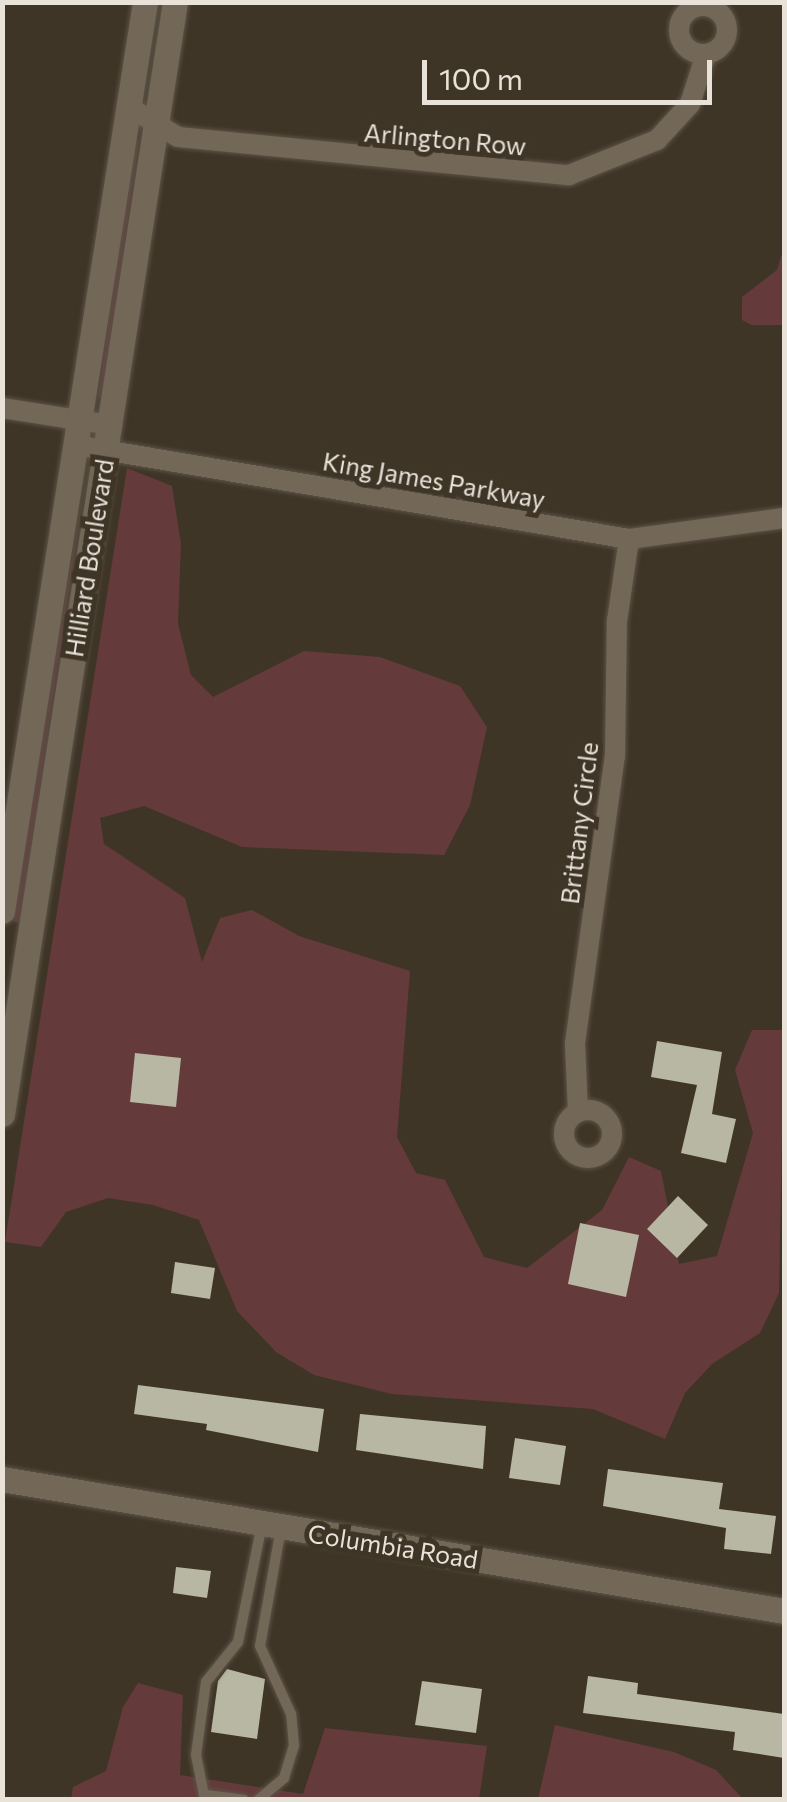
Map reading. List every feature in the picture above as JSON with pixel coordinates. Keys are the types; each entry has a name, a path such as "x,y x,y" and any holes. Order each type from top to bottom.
{"main road":[{"name":"Hilliard Boulevard","path":"2,910 145,2"},
{"name":"Hilliard Boulevard","path":"2,1114 175,2"},
{"name":"Columbia Road","path":"2,1479 784,1611"}],"street":[{"name":"Arlington Row","path":"129,107 178,137 569,175 657,140 690,104 706,54"},
{"name":"King James Parkway","path":"2,408 77,433 629,539 784,518"},
{"name":"Brittany Circle","path":"578,1112 574,1043 615,756 618,620 629,539"}],"lane":[{"path":"244,1800 205,1797 196,1755 206,1682 238,1642 272,1526"},
{"path":"258,1800 284,1778 294,1746 291,1714 260,1646 272,1526"},
{"path":"238,1642 260,1646"}],"shaded area":[{"path":"139,140 103,395 98,398 133,144"},
{"path":"784,247 784,325 751,325 742,320 742,297 777,270"},
{"path":"127,468 172,486 181,544 178,624 191,675 213,697 304,651 380,657 460,686 487,727 470,805 444,855 242,847 144,806 100,818 104,844 185,898 202,962 220,918 252,910 299,936 410,971 397,1137 416,1173 445,1180 484,1257 527,1268 602,1210 629,1157 661,1171 679,1264 717,1256 753,1133 735,1070 752,1030 784,1030 779,1293 760,1333 712,1364 685,1393 665,1439 593,1409 392,1394 314,1375 276,1352 237,1311 199,1220 153,1205 108,1198 66,1212 41,1247 5,1242"},
{"path":"86,475 20,922 14,922 11,918"},
{"path":"138,1683 183,1695 180,1775 303,1794 325,1728 487,1746 479,1799 71,1800 73,1787 106,1771 123,1707"},
{"path":"555,1725 674,1752 716,1770 743,1799 538,1799"}],"building":[{"path":"657,1041 722,1052 712,1114 736,1119 726,1163 681,1153 697,1085 651,1077"},
{"path":"135,1053 181,1058 176,1107 130,1102"},
{"path":"678,1196 708,1225 677,1258 647,1229"},
{"path":"580,1223 639,1235 626,1297 568,1284"},
{"path":"175,1262 215,1268 210,1299 171,1293"},
{"path":"138,1385 324,1409 318,1452 206,1430 207,1424 134,1414"},
{"path":"360,1414 486,1426 483,1469 356,1450"},
{"path":"515,1438 566,1446 560,1485 509,1478"},
{"path":"608,1469 723,1483 719,1509 776,1516 771,1554 724,1549 726,1528 603,1506"},
{"path":"176,1567 211,1571 207,1598 173,1593"},
{"path":"227,1669 265,1679 257,1739 211,1732 218,1681"},
{"path":"588,1676 638,1683 637,1694 784,1714 784,1758 733,1750 735,1732 583,1713"},
{"path":"422,1681 482,1689 476,1733 415,1725"}]}
